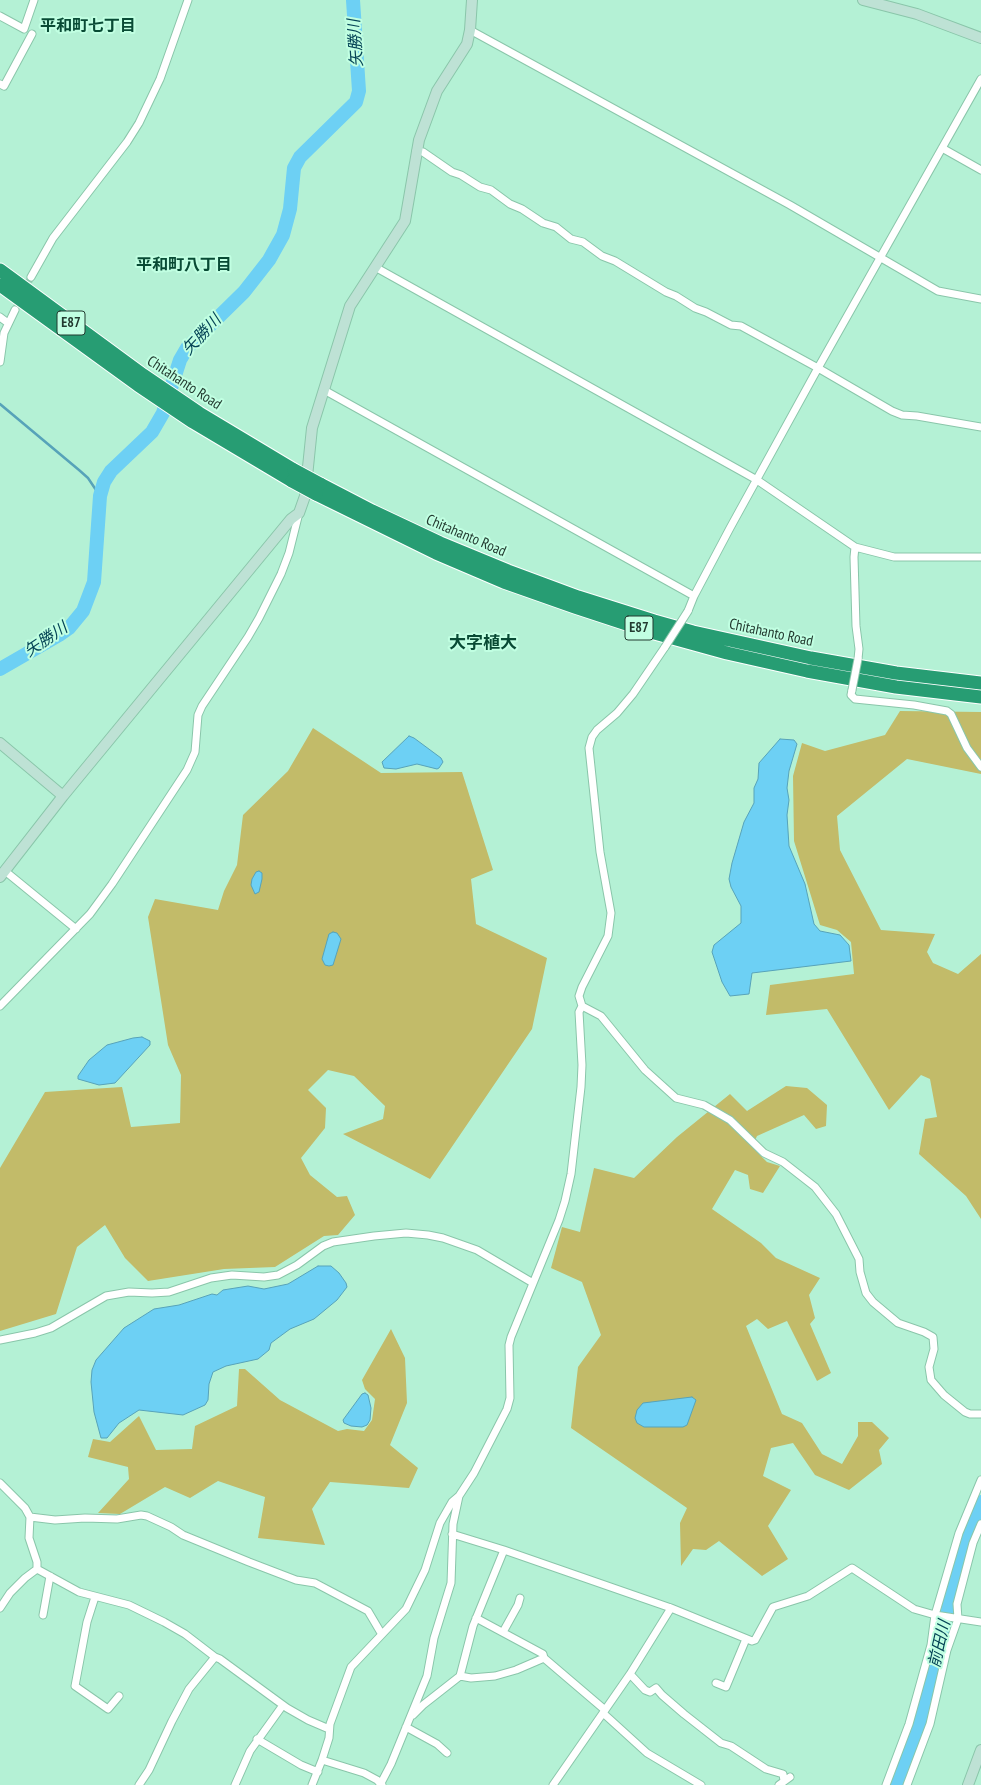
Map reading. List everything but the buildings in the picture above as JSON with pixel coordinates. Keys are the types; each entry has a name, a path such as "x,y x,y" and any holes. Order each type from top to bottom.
{"highway":[{"name":"Chitahanto Road","path":"0,270 140,380"},
{"name":"Chitahanto Road","path":"0,285 196,418 293,475 436,553 504,582 651,632 727,653 807,671 896,687 981,697"},
{"name":"Chitahanto Road","path":"318,489 501,568 578,597 654,621 708,636 811,658 896,672 981,683"}],"street":[{"path":"0,16 24,29 34,0"},
{"path":"31,277 53,238 127,142 139,123 160,79 188,0"},
{"path":"0,1006 90,914 112,884 193,760 198,715 202,706 248,637 284,567 305,496 312,428 350,306 405,221 416,150 437,90 460,56 466,44 470,30 472,0"},
{"path":"863,0 917,14 981,38"},
{"path":"470,30 790,205 938,291 981,299"},
{"path":"0,84 4,86 32,34"},
{"path":"312,1785 322,1760 329,1738 330,1729 351,1667 381,1633 406,1608 425,1570 440,1523 452,1502 459,1496 474,1473 507,1410 510,1398 509,1345 511,1337 559,1220 565,1201 571,1174 581,1086 582,1065 579,1012 582,1006 579,996 582,987 608,936 611,913 600,852 589,748 592,737 597,730 617,713 633,694 688,610 694,596 818,368 981,79"},
{"path":"942,148 981,170"},
{"path":"416,150 423,152 447,170 461,175 480,187 491,190 510,204 522,209 543,223 556,228 571,239 583,242 602,256 615,261 695,308 731,325 741,326 892,411 902,415 917,416 981,427"},
{"path":"375,267 757,480 855,547 894,557 981,557"},
{"path":"0,362 4,333 14,310"},
{"path":"0,317 8,323"},
{"path":"324,390 694,596"},
{"path":"76,929 3,874 63,796 286,524 299,513"},
{"path":"855,547 856,626 859,649 850,695 855,698 914,705 947,711 951,714 967,748 981,767"},
{"path":"0,743 63,796"},
{"path":"582,1006 601,1016 645,1070 676,1098 704,1106 730,1120 764,1153 783,1162 815,1187 836,1214 859,1259 860,1272 866,1293 873,1302 898,1323 934,1337 934,1349 928,1367 931,1380 944,1395 965,1412 976,1415 981,1414"},
{"path":"0,1340 35,1333 51,1328 106,1296 129,1292 169,1292 211,1278 232,1276 264,1277 278,1275 297,1265 323,1246 333,1242 387,1235 406,1233 428,1235 460,1243 477,1250 533,1283"},
{"path":"886,1785 909,1724 931,1645 935,1615 959,1533 981,1480"},
{"path":"0,1483 25,1508 30,1517 29,1538 37,1562 37,1569"},
{"path":"322,1760 364,1773 381,1785 424,1686 434,1638 450,1589 452,1570 452,1534 454,1515 459,1496"},
{"path":"30,1517 55,1520 86,1518 117,1519 141,1515 147,1516 171,1527 183,1535 249,1562 296,1580 315,1583 368,1611 381,1633"},
{"path":"907,1785 930,1724 947,1650 958,1619 957,1604 973,1543 981,1524"},
{"path":"452,1534 504,1550 671,1608 752,1641 755,1640 772,1607 808,1596 852,1568 914,1609 935,1615 981,1622"},
{"path":"407,1723 418,1710 460,1676 476,1618 504,1550"},
{"path":"37,1569 79,1592 128,1605 154,1616 185,1634 215,1657 283,1704 308,1720 330,1729"},
{"path":"0,1608 24,1578 37,1569"},
{"path":"43,1615 50,1576"},
{"path":"95,1597 87,1622 75,1686 108,1709 119,1696"},
{"path":"503,1632 518,1605 520,1598"},
{"path":"553,1785 630,1674 671,1608"},
{"path":"476,1618 544,1654 544,1658 647,1753 701,1785"},
{"path":"716,1683 726,1687 746,1639"},
{"path":"138,1785 148,1770 189,1689 215,1657"},
{"path":"460,1676 482,1678 495,1676 516,1670 544,1658"},
{"path":"630,1674 645,1690 650,1692 656,1688 662,1696 721,1743 731,1746 766,1769 783,1774 784,1781"},
{"path":"236,1785 246,1758 283,1704"},
{"path":"407,1723 447,1753"},
{"path":"258,1739 318,1772"},
{"path":"968,1785 981,1750"}],"shaded area":[{"path":"900,711 981,712 981,774 907,759 837,816 840,850 881,930 935,934 927,952 933,963 958,974 981,954 981,1219 966,1196 919,1154 925,1119 937,1117 930,1079 921,1075 889,1110 827,1009 766,1015 770,985 854,974 851,942 837,930 820,925 794,841 793,776 802,743 825,751 885,735"},
{"path":"313,728 381,773 462,772 493,870 471,879 476,924 547,958 532,1029 430,1179 343,1134 383,1119 385,1106 354,1076 328,1070 308,1090 326,1108 325,1128 301,1158 310,1175 337,1197 347,1196 355,1215 338,1235 324,1236 275,1267 224,1269 148,1281 125,1258 105,1225 77,1247 56,1314 0,1331 0,1168 45,1092 122,1087 131,1127 180,1123 181,1075 168,1045 148,917 155,899 218,910 224,891 237,865 243,815 288,771"},
{"path":"786,1086 807,1088 827,1105 826,1126 816,1129 804,1115 757,1136 752,1147 767,1162 780,1166 763,1193 750,1189 748,1175 735,1170 712,1209 761,1243 776,1258 820,1278 809,1295 815,1318 810,1324 831,1373 817,1381 787,1321 768,1329 757,1319 746,1326 782,1414 802,1423 822,1454 842,1464 858,1436 858,1422 872,1422 889,1438 879,1450 882,1464 849,1490 815,1475 793,1443 771,1448 763,1476 791,1490 768,1526 788,1559 762,1576 719,1541 706,1550 693,1549 681,1566 680,1523 687,1508 571,1428 578,1367 601,1335 582,1282 551,1268 562,1227 580,1232 594,1168 634,1178 677,1137 730,1094 747,1111"},
{"path":"391,1329 405,1358 407,1403 390,1445 418,1468 409,1488 330,1482 312,1509 325,1545 258,1538 265,1497 218,1481 190,1498 165,1487 120,1514 98,1513 129,1479 128,1467 88,1457 93,1439 110,1442 139,1416 156,1450 192,1449 195,1426 237,1406 239,1369 245,1369 280,1400 338,1431 347,1429 364,1431 372,1420 375,1399 365,1389 362,1380"}],"water":[{"path":"409,736 441,758 443,762 439,768 437,769 417,764 396,769 384,768 382,762"},
{"path":"780,739 794,740 797,744 789,771 787,788 789,800 787,815 789,846 805,884 814,924 820,931 840,935 849,945 851,961 752,973 749,994 730,996 722,982 712,952 714,945 741,923 741,906 731,887 729,879 732,863 744,822 754,803 754,788 758,779 759,763"},
{"path":"259,871 262,873 262,879 259,892 255,894 251,885 252,879 256,872"},
{"path":"333,932 337,933 341,939 333,965 329,966 325,965 322,959 329,934"},
{"path":"142,1037 150,1041 150,1045 115,1083 99,1085 78,1079 78,1076 89,1060 107,1045"},
{"path":"318,1266 331,1266 339,1273 347,1287 337,1300 314,1319 290,1329 271,1343 269,1350 258,1359 226,1366 213,1372 209,1384 208,1400 205,1405 183,1415 139,1410 119,1423 107,1438 101,1438 94,1412 91,1382 92,1370 96,1360 124,1328 154,1309 179,1305 212,1294 217,1295 223,1290 248,1286 264,1289 288,1284"},
{"path":"365,1393 368,1395 371,1408 370,1420 367,1425 362,1427 351,1426 344,1423 343,1420 362,1394"},
{"path":"692,1397 696,1400 687,1425 683,1427 644,1427 637,1423 635,1418 637,1410 643,1403"}],"waterway":[{"name":"矢勝川","path":"0,669 59,635 69,628 83,611 94,582 100,496 104,482 111,471 152,432 163,413 180,360 187,348 244,292 269,260 283,235 290,209 294,168 300,157 356,102 359,91 353,0"},
{"path":"0,404 88,478 100,496"},
{"name":"前田川","path":"897,1785 918,1729 943,1639 952,1588 962,1553 981,1502"}],"tunnel":[{"path":"15,310 31,277"}],"district":[{"name":"平和町七丁目","path":"88,26"},
{"name":"平和町八丁目","path":"184,265"},
{"name":"大字植大","path":"483,643"}]}
